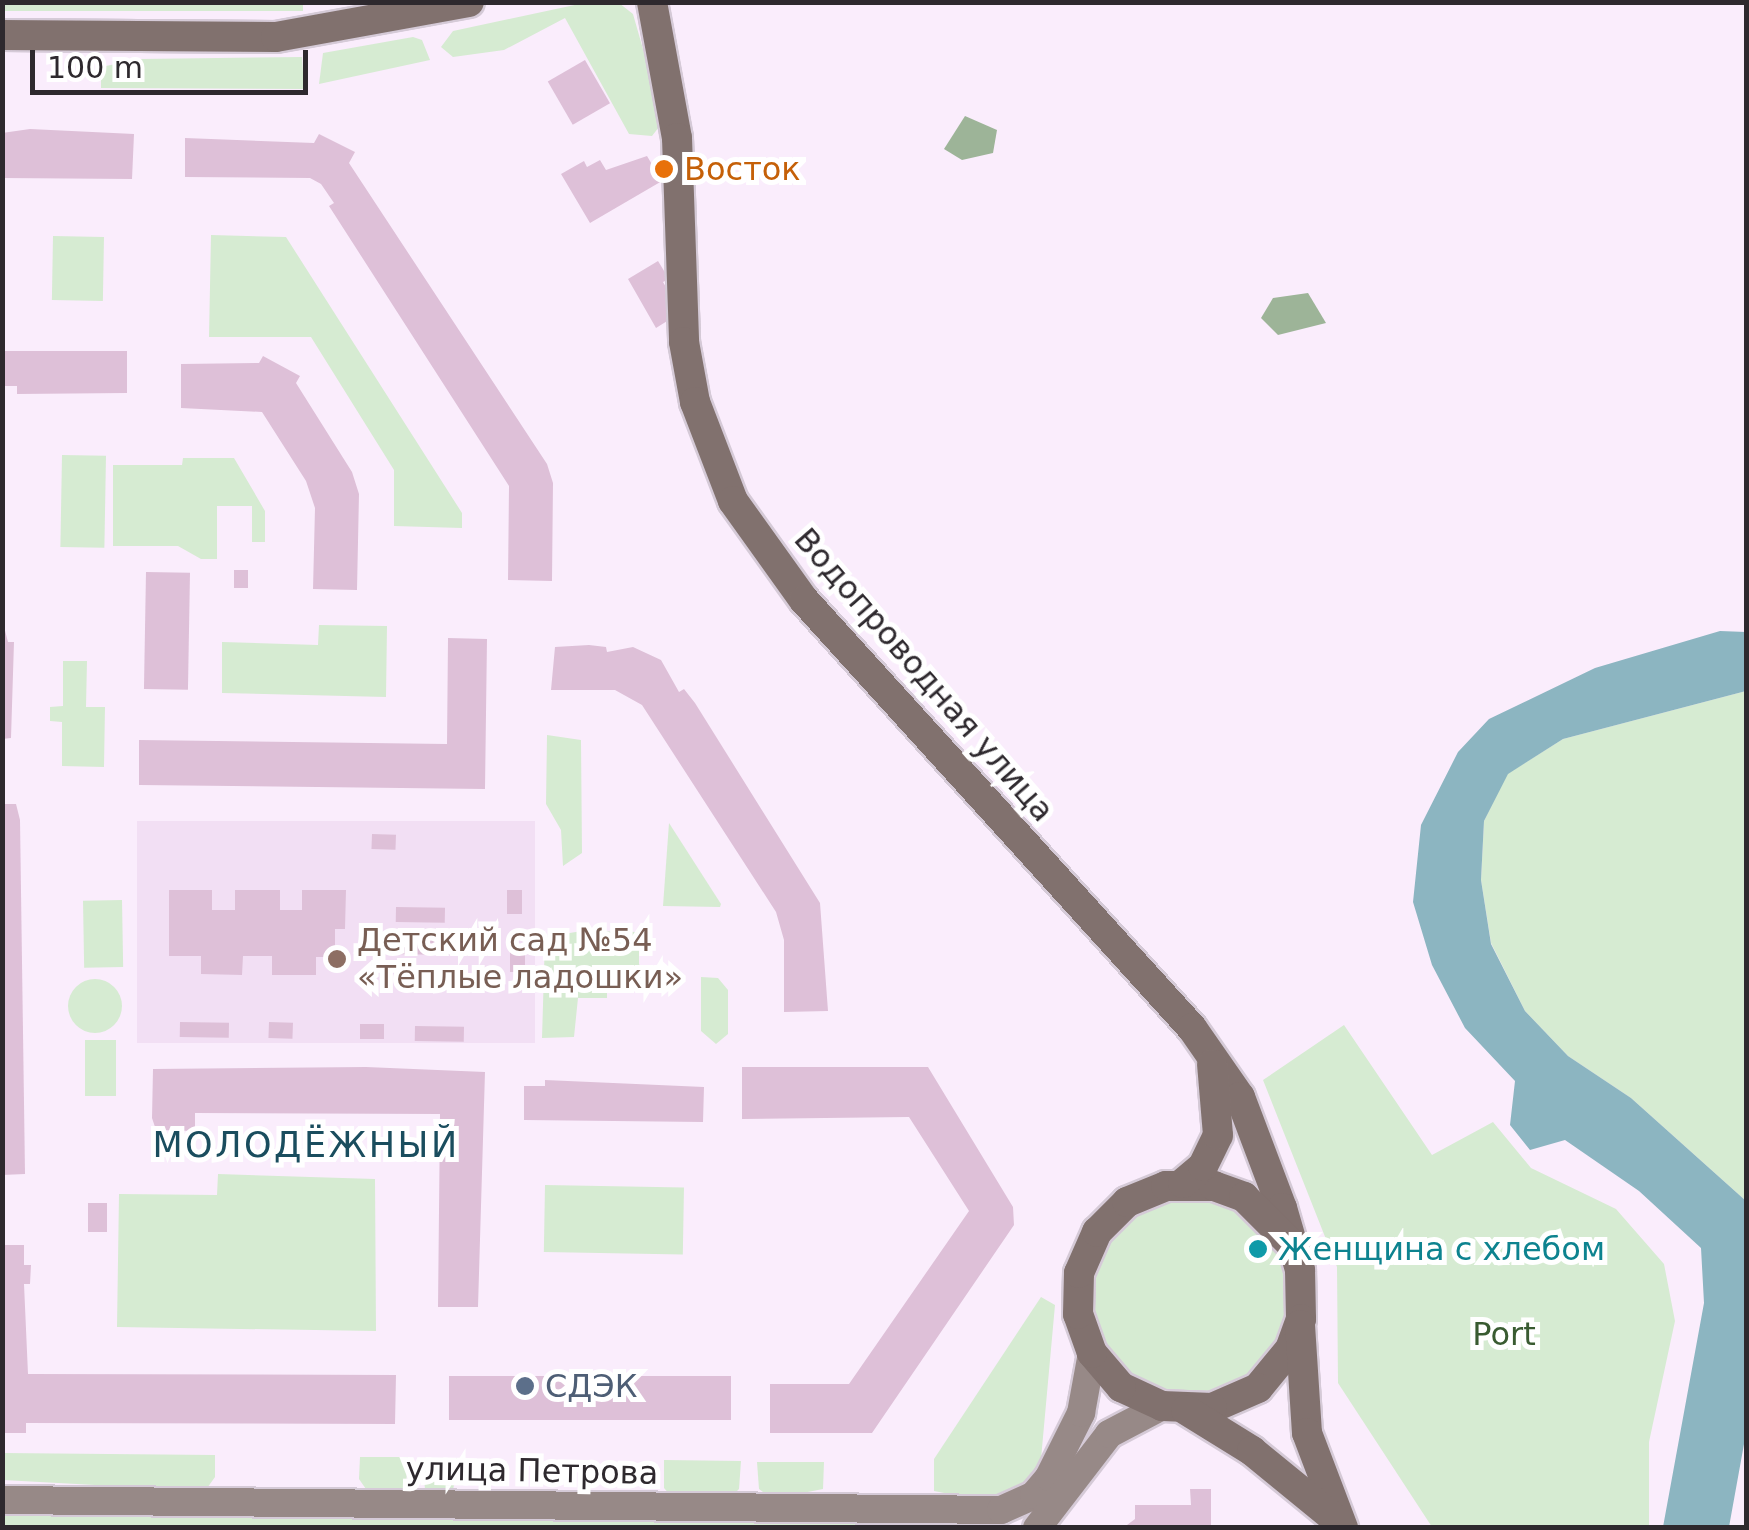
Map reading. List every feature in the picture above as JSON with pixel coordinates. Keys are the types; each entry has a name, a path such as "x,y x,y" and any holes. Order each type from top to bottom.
{"main road":[{"path":"2,35 276,37 469,2"},
{"name":"Водопроводная улица","path":"652,2 676,138 684,342 695,402 733,500 816,614 1207,1047 1240,1097 1289,1242"},
{"path":"1038,1528 1081,1413 1092,1353 1077,1293 1092,1241 1127,1202 1183,1183 1202,1166 1218,1135 1219,1091 1207,1047"},
{"path":"1183,1183 1244,1197 1289,1242 1303,1298 1300,1326 1308,1379 1308,1433 1342,1526"},
{"path":"1057,1483 1109,1434 1174,1408 1236,1400 1258,1388 1290,1349 1300,1326"},
{"path":"1092,1353 1121,1386 1174,1408 1252,1451 1342,1526"},
{"name":"улица Петрова","path":"2,1500 988,1512 1024,1501 1057,1483"}],"shaded area":[{"name":"Детский сад №54 «Тёплые ладошки»","path":"137,821 535,821 535,1043 137,1043"}],"green space":[{"path":"3,2 303,2 303,11 3,11"},
{"path":"584,3 619,3 633,14 657,98 659,127 652,136 629,134 565,18 504,50 453,57 441,47 453,31"},
{"path":"413,37 422,40 430,60 319,84 323,53"},
{"path":"302,57 304,89 101,88 101,67 140,59"},
{"path":"965,116 997,130 993,153 962,160 944,149"},
{"path":"211,235 286,237 462,513 462,528 394,526 394,470 311,337 209,337"},
{"path":"53,236 104,237 103,301 52,300"},
{"path":"1308,293 1326,323 1278,335 1261,318 1273,298"},
{"path":"62,455 106,456 104,548 60,547"},
{"path":"183,458 234,458 265,511 265,542 252,542 252,506 217,506 217,559 201,559 178,546 113,546 113,465 182,465"},
{"path":"319,625 387,626 386,697 222,693 222,642 318,645"},
{"path":"63,661 87,661 86,707 105,707 104,767 62,766 62,722 50,721 50,707 63,706"},
{"path":"1746,691 1746,1201 1631,1098 1568,1056 1525,1011 1491,943 1481,880 1484,821 1507,774 1563,739"},
{"path":"547,735 581,740 582,853 563,866 561,830 546,804"},
{"path":"669,823 721,904 720,907 663,906"},
{"path":"122,900 123,967 84,968 83,901"},
{"path":"582,931 639,932 639,964 650,984 607,983 607,998 578,998 574,1037 542,1038 545,937"},
{"path":"701,977 718,978 728,990 728,1034 716,1044 701,1031"},
{"path":"95,979 114,987 122,1006 114,1025 95,1033 76,1025 68,1006 76,987"},
{"name":"Port","path":"1344,1025 1432,1155 1493,1122 1531,1168 1616,1209 1664,1264 1675,1321 1649,1442 1649,1527 1432,1527 1338,1383 1337,1267 1263,1080"},
{"path":"85,1040 116,1040 116,1096 85,1096"},
{"path":"218,1174 375,1179 376,1331 117,1327 119,1194 217,1195"},
{"path":"545,1185 684,1187 683,1254 544,1252"},
{"path":"1190,1197 1228,1205 1260,1226 1281,1258 1289,1296 1281,1334 1260,1366 1228,1387 1190,1395 1152,1387 1120,1366 1099,1334 1091,1296 1099,1258 1120,1226 1152,1205"},
{"path":"1041,1297 1055,1305 1040,1470 1026,1487 990,1502 934,1491 934,1459"},
{"path":"3,1453 215,1455 215,1477 205,1491 3,1480"},
{"path":"360,1457 408,1457 406,1485 398,1493 368,1492 359,1479"},
{"path":"422,1458 458,1458 453,1491 425,1489"},
{"path":"664,1460 741,1461 739,1489 731,1497 671,1496 664,1488"},
{"path":"757,1462 824,1462 823,1489 772,1499 759,1489"},
{"path":"3,1510 993,1523 997,1527 3,1528"}],"water":[{"path":"1720,631 1746,632 1746,691 1563,739 1508,774 1484,821 1481,880 1491,944 1525,1011 1568,1056 1631,1098 1746,1201 1746,1433 1729,1527 1663,1527 1704,1303 1701,1248 1639,1191 1565,1140 1530,1150 1510,1125 1515,1081 1465,1028 1432,965 1413,902 1421,825 1458,752 1489,719 1595,668"}],"building":[{"path":"585,60 610,103 573,125 548,82"},
{"path":"30,129 134,134 132,179 2,178 2,133"},
{"path":"319,134 355,152 349,163 547,464 553,483 552,581 508,580 509,486 329,206 334,203 321,184 310,178 185,177 185,138 314,143"},
{"path":"647,156 662,181 590,223 561,174 584,161 587,167 600,160 606,170"},
{"path":"658,261 669,279 663,282 673,299 672,318 656,328 628,279"},
{"path":"2,351 127,351 127,393 17,394 17,386 2,386"},
{"path":"263,356 300,376 296,383 352,472 359,494 357,590 313,589 315,508 306,481 262,412 181,408 181,364 259,363"},
{"path":"234,570 248,570 248,588 234,588"},
{"path":"146,572 190,573 188,690 144,689"},
{"path":"2,619 8,642 14,642 11,738 2,739"},
{"path":"448,638 487,639 485,789 139,785 139,740 447,744"},
{"path":"555,647 606,647 607,652 633,647 661,660 679,692 684,689 695,703 820,903 828,1011 784,1012 784,940 776,912 642,705 615,690 551,690"},
{"path":"3,804 16,804 20,820 25,1174 2,1175"},
{"path":"372,834 396,835 395,850 371,849"},
{"path":"169,890 212,890 212,910 235,910 235,890 280,890 280,910 302,910 302,890 346,890 345,929 335,929 335,957 316,957 316,975 272,975 272,956 243,956 242,975 201,974 201,956 169,956"},
{"path":"507,890 522,890 522,914 507,914"},
{"path":"396,907 445,908 445,923 396,922"},
{"path":"388,939 436,940 436,955 388,954"},
{"path":"449,940 473,941 472,956 448,955"},
{"path":"510,948 525,948 525,972 510,972"},
{"path":"180,1022 229,1023 229,1038 180,1037"},
{"path":"269,1022 293,1023 292,1039 268,1038"},
{"path":"360,1024 384,1024 384,1039 360,1039"},
{"path":"415,1026 464,1027 464,1042 415,1041"},
{"path":"366,1067 485,1072 478,1307 438,1307 440,1114 195,1113 195,1131 156,1130 152,1118 153,1069"},
{"path":"742,1067 928,1067 1013,1207 1014,1225 872,1433 770,1433 770,1384 849,1384 969,1211 909,1117 742,1119"},
{"path":"545,1080 704,1087 703,1122 524,1120 524,1086 545,1086"},
{"path":"88,1203 107,1203 107,1232 88,1232"},
{"path":"2,1245 24,1245 24,1265 31,1265 30,1284 24,1284 28,1374 396,1375 395,1424 26,1423 26,1433 2,1433"},
{"path":"449,1376 731,1376 731,1420 449,1420"},
{"path":"1190,1489 1211,1489 1211,1528 1123,1528 1135,1519 1135,1505 1191,1505"}],"place":[{"name":"Восток","path":"664,169"},
{"name":"Детский сад №54 «Тёплые ладошки»","path":"337,959"},
{"name":"Женщина с хлебом","path":"1258,1249"},
{"name":"СДЭК","path":"525,1386"}],"district":[{"name":"МОЛОДЁЖНЫЙ","path":"306,1145"}]}
